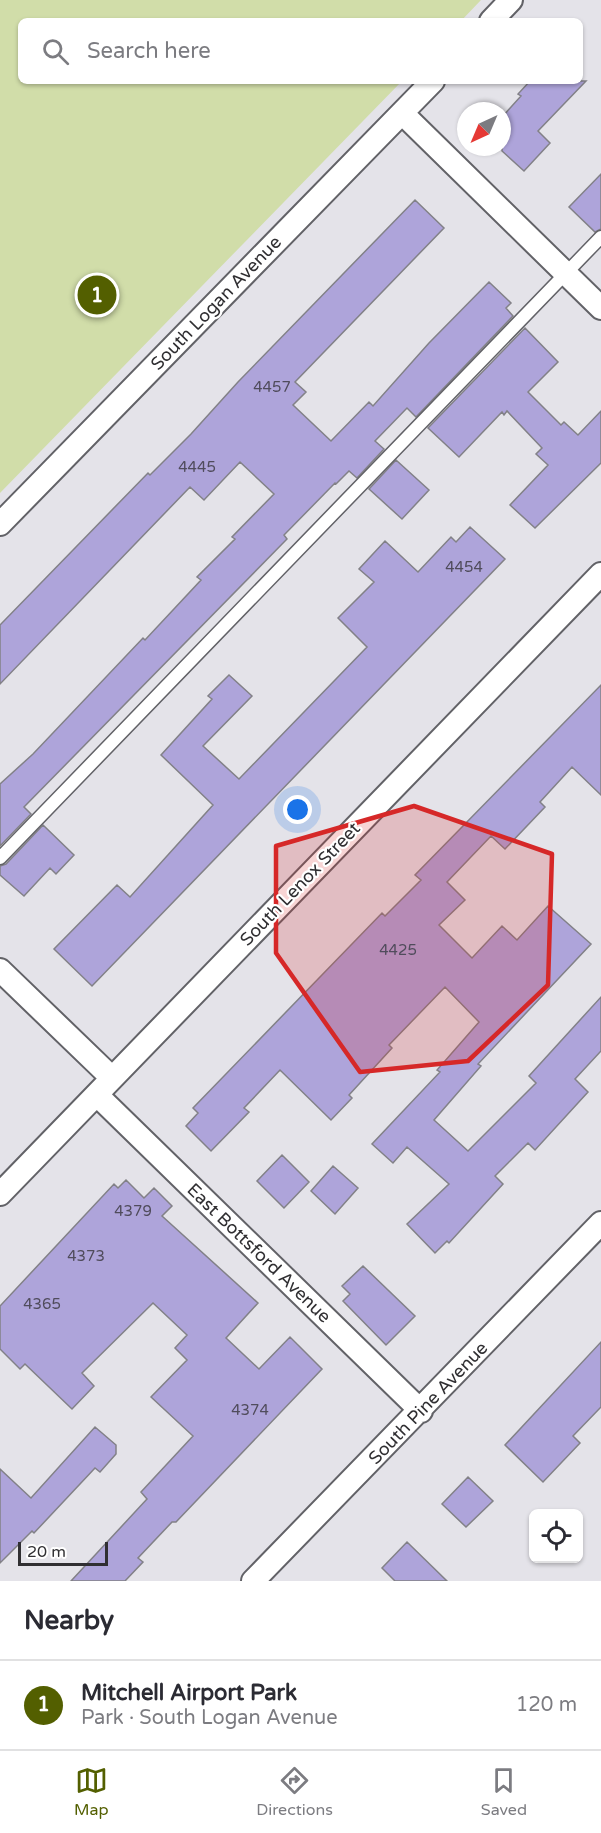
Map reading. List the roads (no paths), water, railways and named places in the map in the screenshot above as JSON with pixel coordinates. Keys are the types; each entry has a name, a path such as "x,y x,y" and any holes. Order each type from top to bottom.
{"street":[{"path":"494,18 512,0"},
{"name":"South Logan Avenue","path":"0,524 430,84"},
{"path":"402,113 601,308"},
{"name":"South Lenox Street","path":"0,1194 601,574"},
{"name":"East Bottsford Avenue","path":"0,970 104,1087 421,1411"},
{"name":"South Pine Avenue","path":"253,1581 421,1411 601,1223"}],"lane":[{"path":"0,858 601,237"}],"place":[{"name":"Mitchell Airport Park","path":"97,295"}]}
